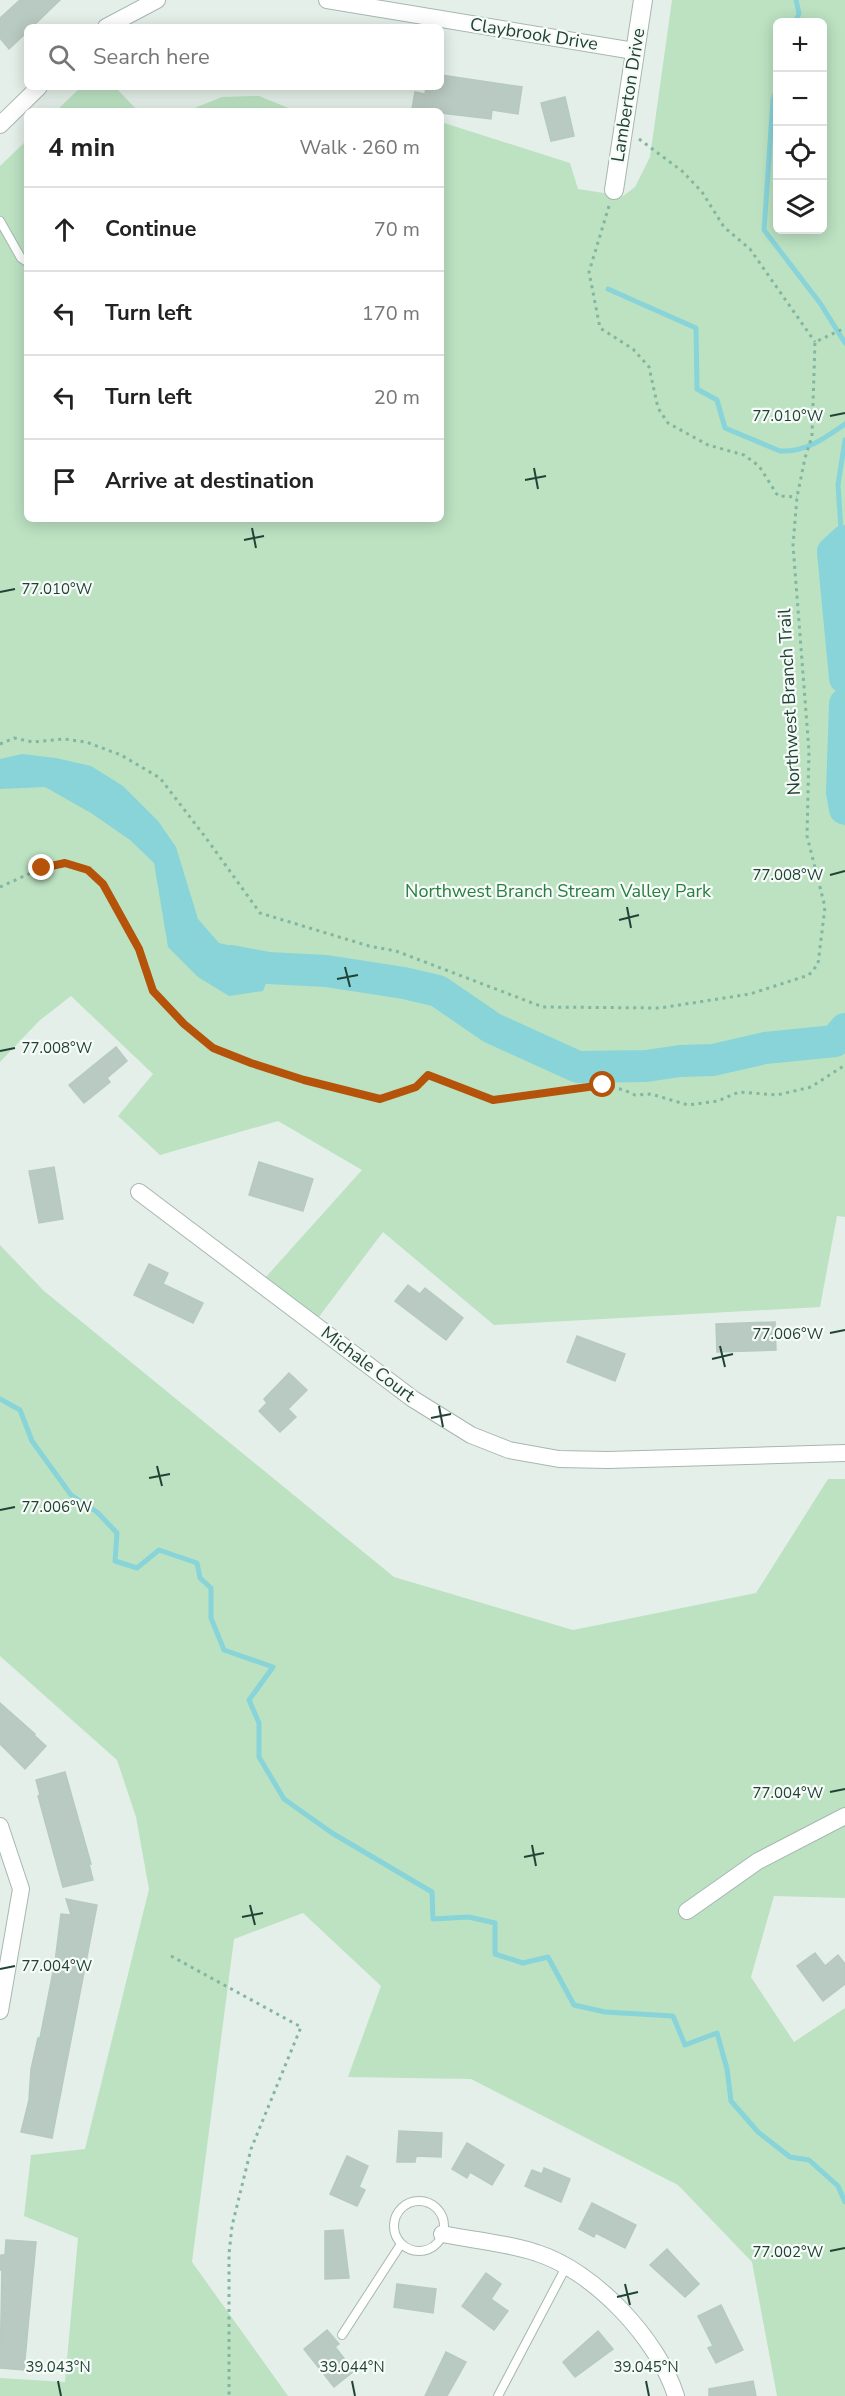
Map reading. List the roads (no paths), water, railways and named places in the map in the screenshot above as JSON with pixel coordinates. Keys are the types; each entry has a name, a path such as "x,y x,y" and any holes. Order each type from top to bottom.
{"street":[{"path":"112,24 157,0"},
{"name":"Claybrook Drive","path":"327,0 634,51"},
{"name":"Lamberton Drive","path":"614,190 643,0"},
{"path":"0,125 36,90"},
{"name":"Michale Court","path":"139,1192 413,1399 471,1435 509,1450 559,1459 608,1460 845,1453"},
{"path":"687,1911 758,1861 845,1816"},
{"path":"0,1826 21,1889 0,2011"},
{"path":"442,2234 537,2253 567,2267 607,2296 644,2335 670,2378 676,2396"}],"lane":[{"path":"0,221 24,260"},
{"path":"416,2201 432,2205 438,2210 444,2226 438,2242 424,2251 416,2251 401,2244 394,2231 395,2219 402,2208 416,2201"},
{"path":"342,2335 401,2244"},
{"path":"498,2396 567,2267"}],"water":[{"path":"22,754 56,758 91,766 123,786 158,821 176,847 198,919 219,943 277,956 263,991 229,996 198,977 168,947 154,863 130,840 91,813 45,787 0,789 0,759"}],"waterway":[{"path":"796,0 799,13 797,18"},
{"path":"773,100 764,230 820,303 845,343"},
{"path":"608,289 696,328 697,389 717,400 725,428 780,451 789,451 807,447 845,424"},
{"path":"842,544 838,485 845,440"},
{"path":"845,541 833,552 845,678"},
{"path":"845,704 842,792 845,809"},
{"path":"231,961 268,968 326,971 404,983 438,991 492,1028 578,1067 646,1066 680,1061 713,1060 765,1048 835,1041 845,1029"},
{"path":"0,1399 20,1410 32,1441 71,1495 97,1512 117,1533 115,1561 137,1568 159,1550 197,1563 200,1578 211,1588 211,1618 224,1650 273,1667 249,1700 259,1723 259,1757 284,1799 332,1833 432,1892 433,1919 469,1917 495,1923 495,1954 523,1963 548,1957 574,2005 605,2012 673,2016 685,2045 717,2033 727,2069 731,2101 758,2132 790,2157 809,2160 838,2186 845,2202"}],"park label":[{"name":"Northwest Branch Stream Valley Park","path":"558,891"}]}
